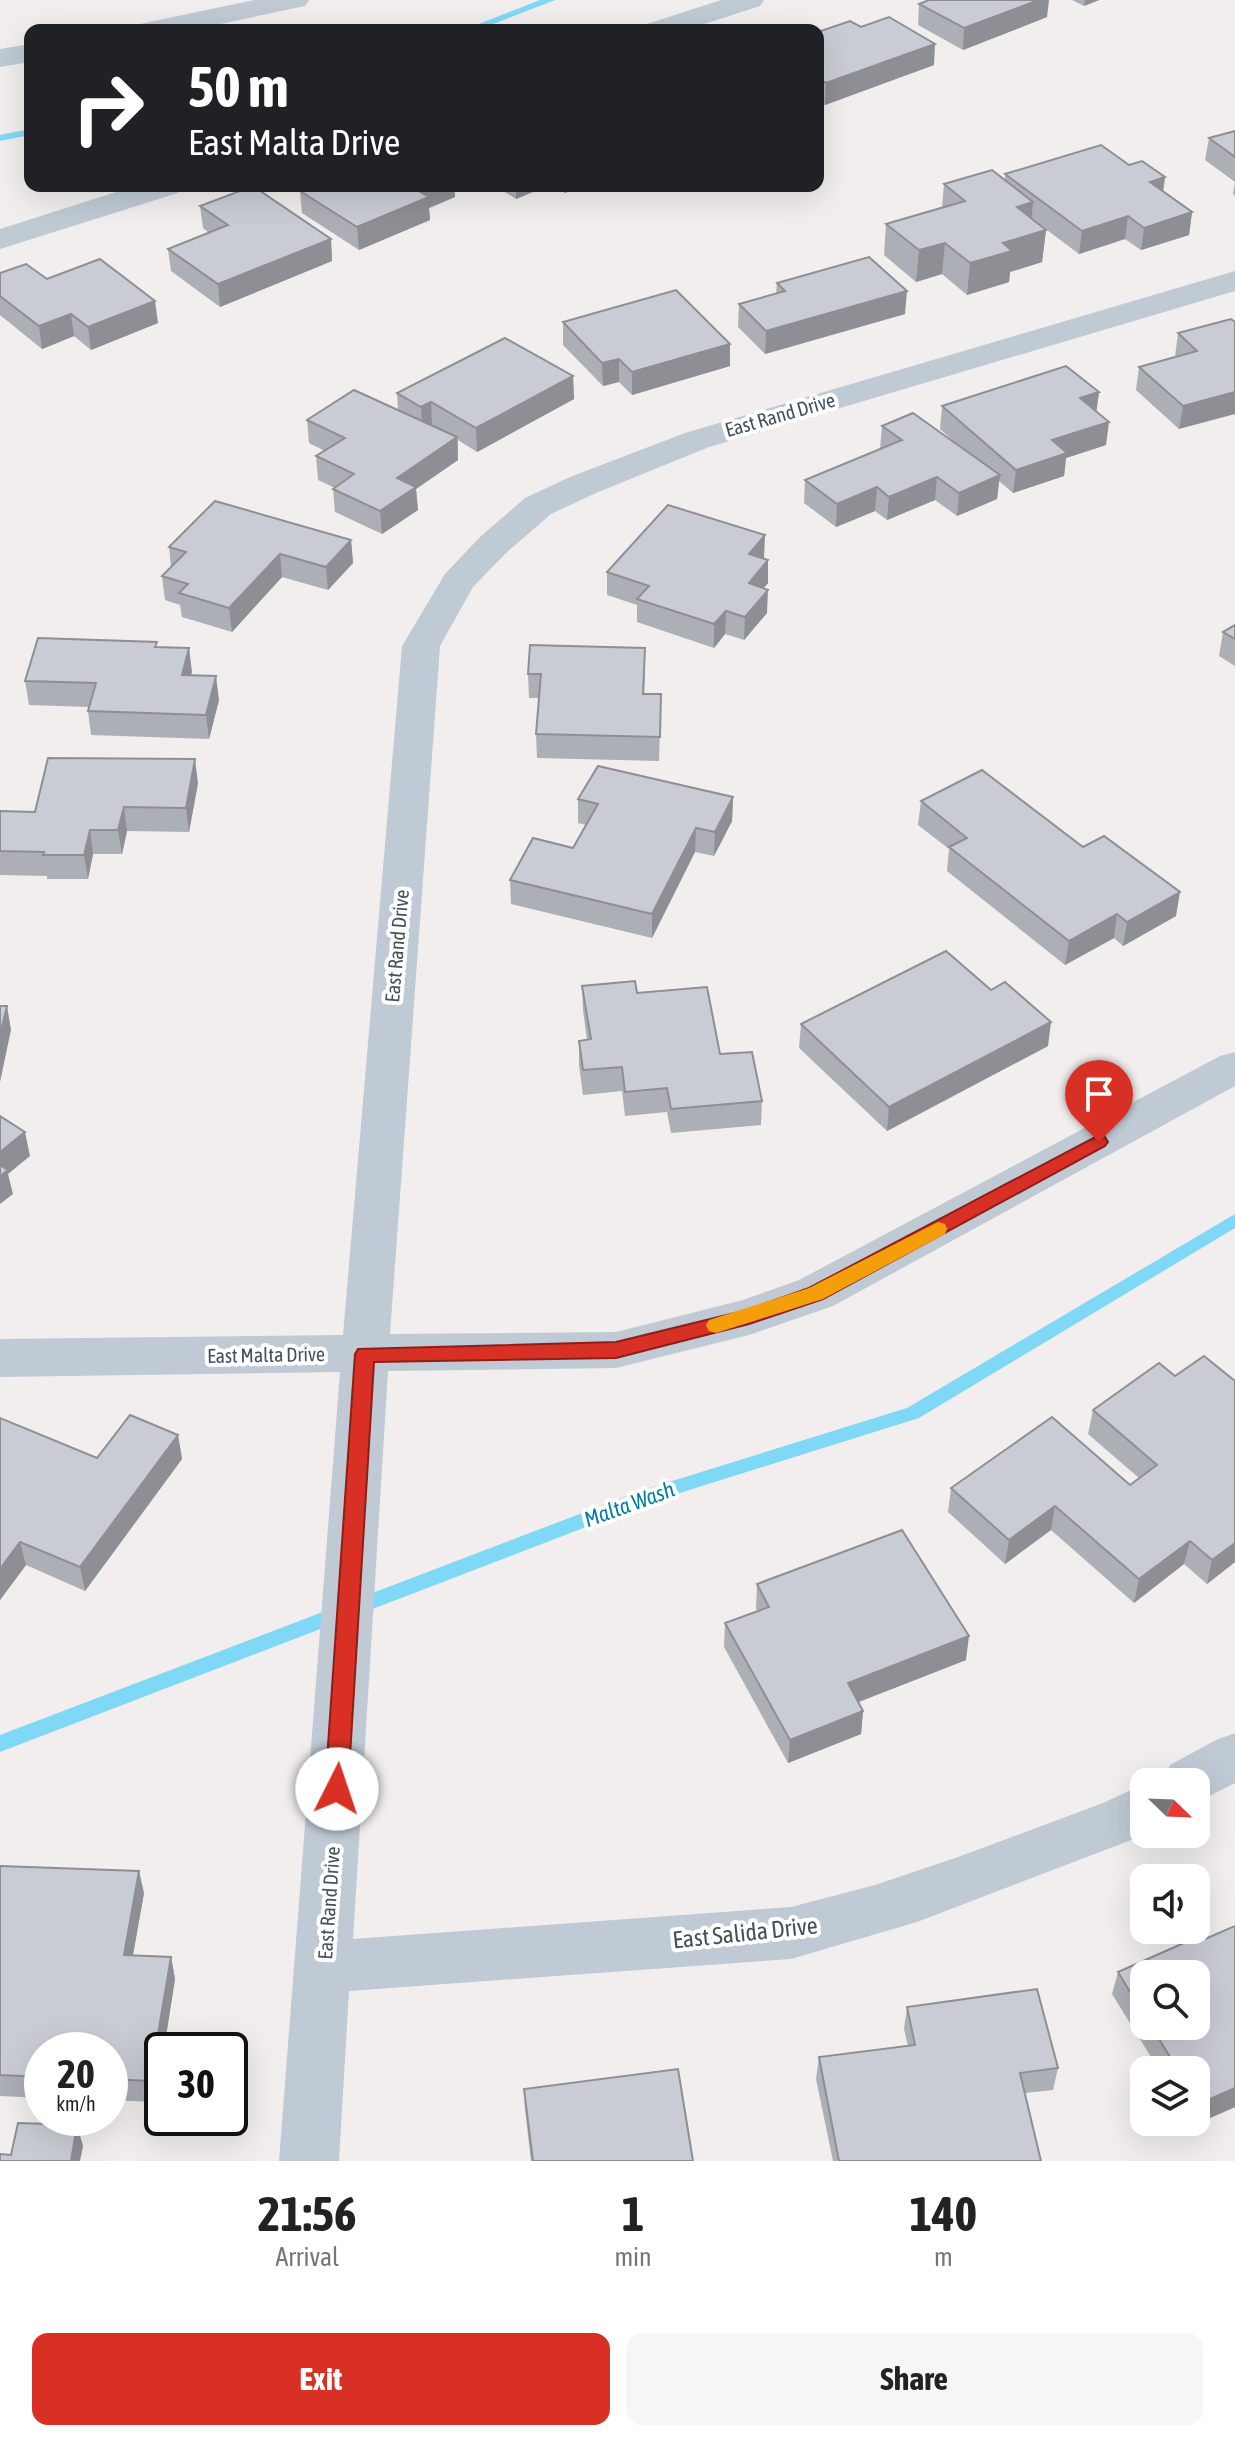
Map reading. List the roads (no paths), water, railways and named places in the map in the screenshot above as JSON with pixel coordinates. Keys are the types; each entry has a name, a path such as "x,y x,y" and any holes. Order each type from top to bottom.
{"street":[{"path":"179,24 295,0"},
{"path":"676,24 750,0"},
{"path":"0,58 24,54"},
{"path":"0,239 148,192"},
{"name":"East Rand Drive","path":"309,2161 325,1967 365,1354 421,646 458,582 493,545 538,506 697,440 1235,281"},
{"name":"East Malta Drive","path":"0,1358 616,1350 749,1317 829,1287 1235,1067"},
{"path":"1210,1770 1235,1756"},
{"name":"East Salida Drive","path":"325,1967 791,1933 858,1917 952,1885 1130,1816"}],"waterway":[{"path":"484,24 550,0"},
{"path":"0,138 24,133"},
{"name":"Malta Wash","path":"0,1744 646,1496 913,1413 1235,1220"}]}
